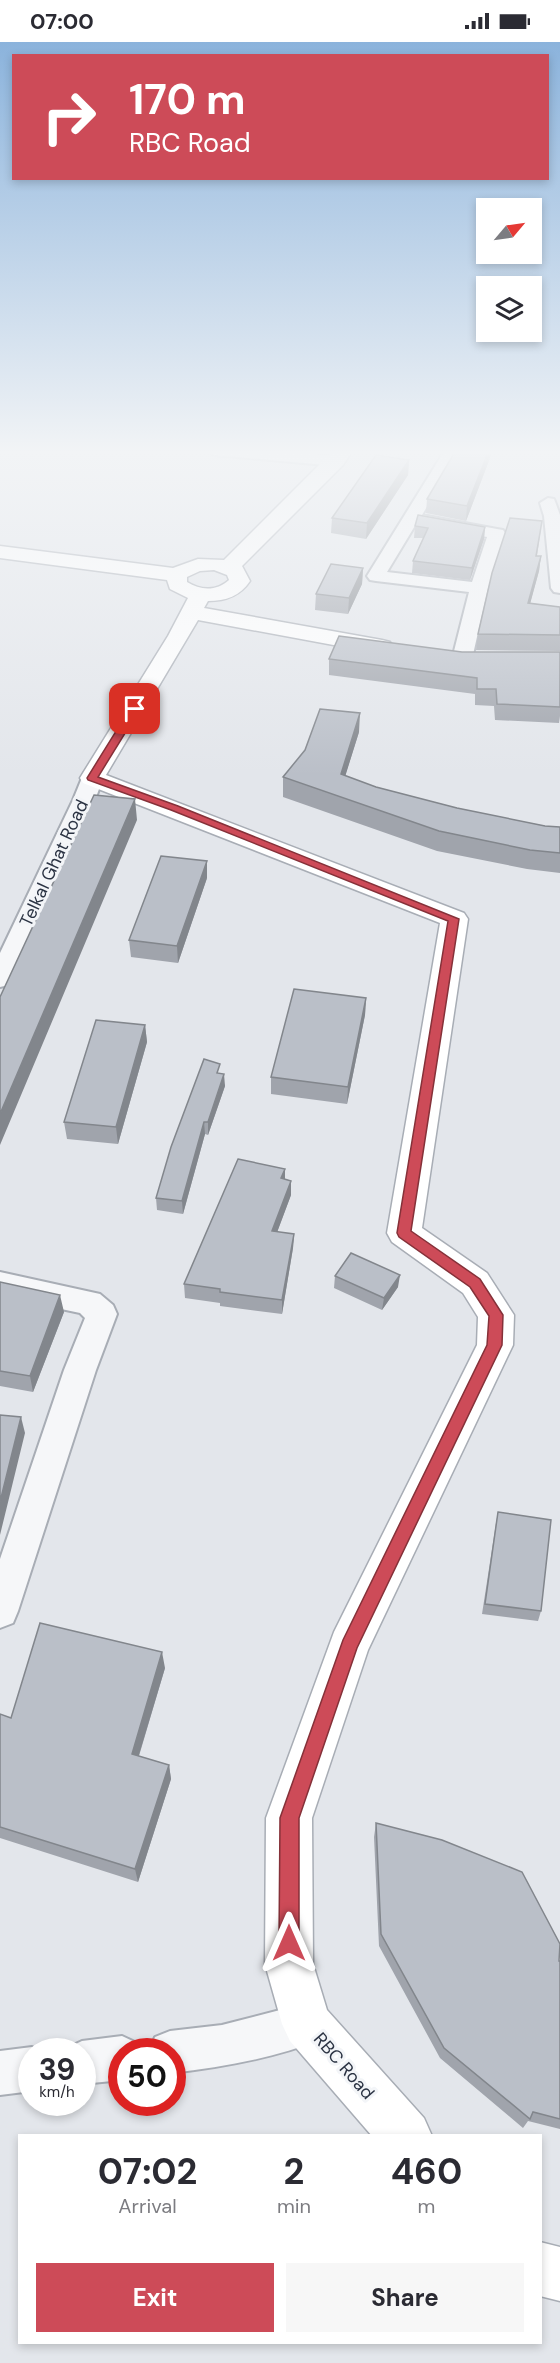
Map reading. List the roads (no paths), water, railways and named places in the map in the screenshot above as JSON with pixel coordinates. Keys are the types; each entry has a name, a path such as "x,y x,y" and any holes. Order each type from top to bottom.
{"main road":[{"path":"49,558 177,575 199,564 229,567 240,576 237,586 196,603 179,636 103,761"},
{"path":"229,567 238,558"},
{"path":"177,575 177,585 196,603 402,650"},
{"path":"452,658 487,660"},
{"name":"RBC Road","path":"103,761 174,808 357,883 454,919 404,1233 475,1283 496,1315 495,1345 349,1646 289,1818 289,1964 307,2024 404,2134"},
{"path":"542,2270 560,2274"}],"street":[{"path":"386,558 376,576 479,588"},
{"path":"452,658 488,558"},
{"path":"557,558 560,588"},
{"name":"Telkal Ghat Road","path":"0,979 103,761"},
{"path":"0,1284 89,1303 102,1314 80,1370 0,1611"},
{"path":"186,2050 222,2046 307,2024"},
{"path":"0,2073 18,2071"}]}
